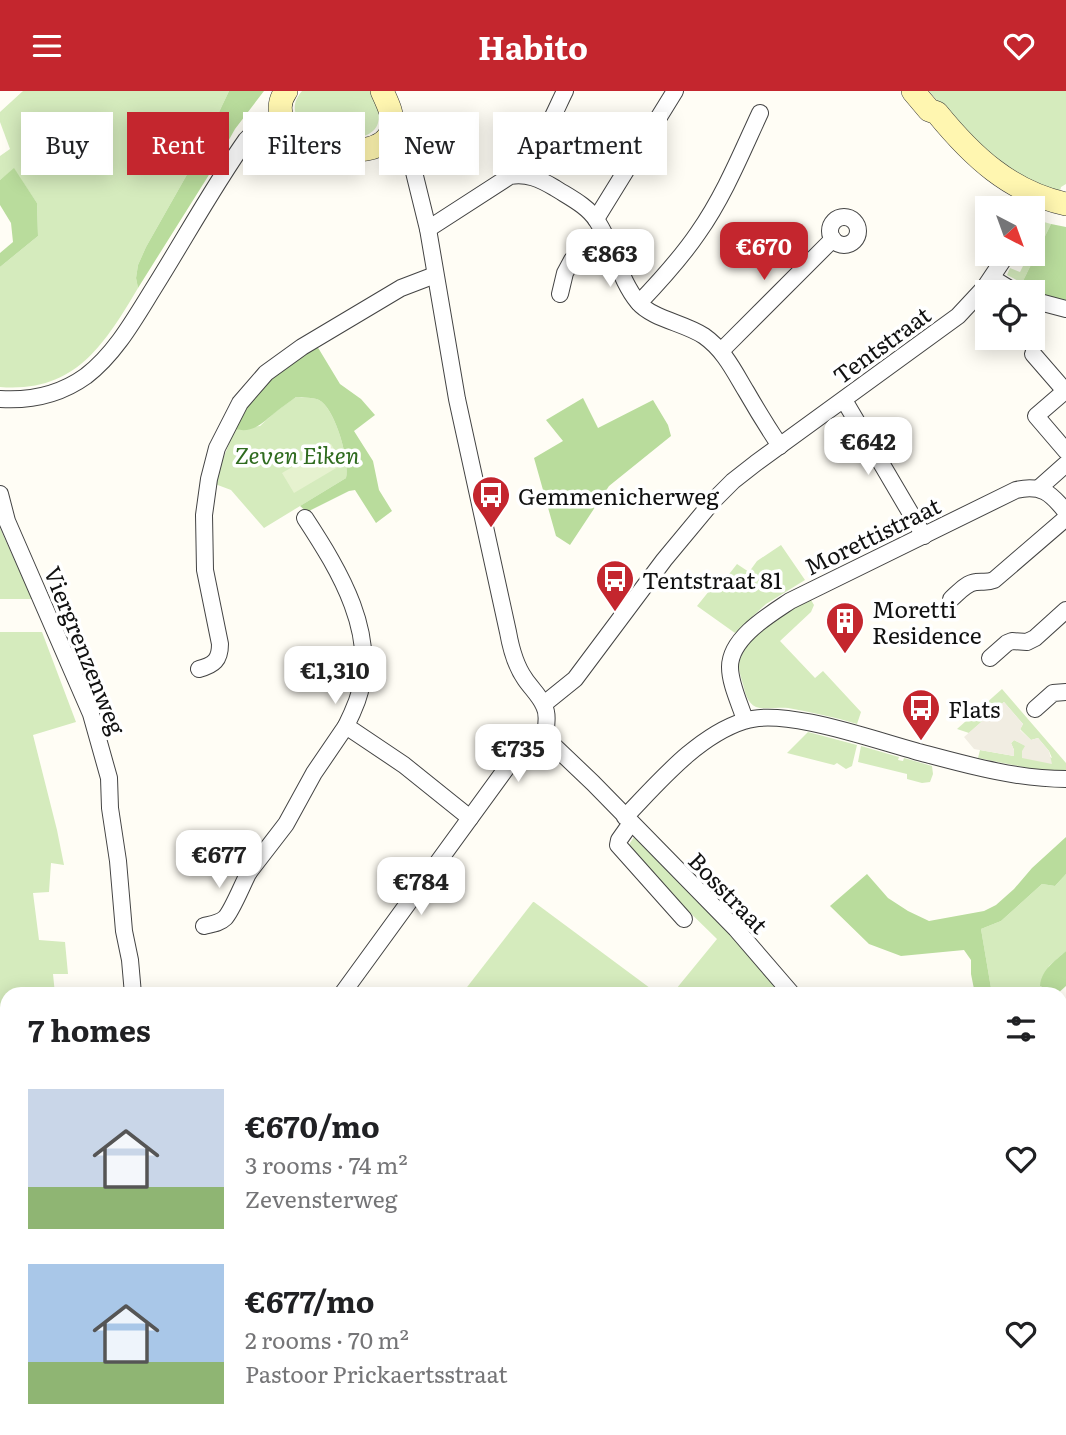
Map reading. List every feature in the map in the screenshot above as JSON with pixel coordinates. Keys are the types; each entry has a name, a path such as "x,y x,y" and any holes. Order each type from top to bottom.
{"main road":[{"path":"280,112 280,100 286,91"},
{"path":"382,91 390,112"},
{"path":"913,91 929,110 929,118 973,172 1004,196"},
{"path":"1045,205 1066,204"},
{"path":"1045,212 1066,218"}],"street":[{"path":"554,112 565,91"},
{"path":"596,219 675,91"},
{"path":"639,303 698,233 722,195 760,113"},
{"path":"0,400 30,399 59,391 97,367 129,326 243,145"},
{"path":"347,987 522,748 545,730 547,715 544,704 523,677 513,657 457,399 428,229 414,175"},
{"path":"428,229 515,175"},
{"path":"526,175 551,186 581,205 596,219 639,303 656,315 703,335 721,351 779,446"},
{"path":"559,293 572,260 606,239"},
{"path":"721,351 834,239"},
{"name":"Tentstraat","path":"544,704 575,679 664,560 733,481 958,316 1000,266"},
{"path":"200,669 217,661 220,653 205,570 204,515 209,479 218,448 240,403 266,373 302,348 401,288 435,275"},
{"path":"1045,304 1066,310"},
{"path":"1033,354 1066,391 1036,416 1066,451"},
{"path":"844,400 925,536"},
{"name":"Morettistraat","path":"745,720 730,667 733,654 741,641 767,616 799,596 1016,490 1038,488 1066,464"},
{"path":"1038,488 1050,494 1066,512"},
{"name":"Viergrenzenweg","path":"0,494 7,521 91,714 102,747 109,778 110,808 132,987"},
{"path":"204,926 217,923 230,911 243,868 286,824 314,773 346,726 358,699 363,671 362,638 357,617 346,589 305,518"},
{"path":"951,599 974,582 989,583 994,580 1066,518"},
{"path":"990,658 1007,643 1027,642 1035,638 1066,610"},
{"path":"1035,709 1054,693 1066,692"},
{"path":"684,919 618,845 619,840 628,820 662,779 699,745 745,720 762,717 789,719 1013,775 1066,779"},
{"path":"346,726 404,765 470,818"},
{"name":"Bosstraat","path":"545,730 551,743 736,929 786,987"}],"green space":[{"path":"23,91 229,91 219,112 127,112 127,175 187,175 146,247 138,265 138,288 113,328 84,361 68,373 48,382 26,387 0,387 0,267 38,236 37,203 14,169 0,180 0,156 10,149 0,122 0,112"},
{"path":"229,91 264,91 248,112 243,112 243,119 229,140 229,112 219,112"},
{"path":"302,91 371,91 379,119 371,133 365,135 365,112 297,112 295,105"},
{"path":"929,91 1066,91 1066,184 1060,191 1021,179 963,131"},
{"path":"14,168 37,203 38,236 0,267 0,253 13,242 11,223 0,205 0,180"},
{"path":"187,175 209,175 138,288 138,265"},
{"path":"1045,222 1051,224 1045,236"},
{"path":"1051,224 1066,227 1066,300 1045,297 1045,280 1023,280 1030,266 1045,266 1045,236"},
{"path":"1023,266 1030,266 1023,280 1007,275 1010,268 1020,272"},
{"path":"317,346 340,384 361,399 375,415 354,431 373,461 379,490 392,511 376,523 355,490 307,512 300,506 346,478 346,460 336,424 331,413 319,400 296,397 258,426 248,430 235,429 246,407 262,387"},
{"name":"Zeven Eiken","path":"296,397 319,400 331,413 346,460 346,478 264,528 231,490 215,484 235,429 260,426"},
{"path":"583,398 598,428 653,400 668,425 671,436 609,486 570,545 556,536 534,458 563,441 546,420"},
{"path":"331,444 343,464 294,493 282,473"},
{"path":"0,528 32,599 0,599"},
{"path":"781,545 805,580 766,604 735,633 697,606 722,575 726,578 737,564 749,572 757,561"},
{"path":"811,600 814,605 811,612 780,641 815,678 823,671 861,712 857,724 788,708 756,707 750,703 746,694 739,667 746,648 761,630 791,609"},
{"path":"0,632 42,632 76,722 33,735 64,865 51,863 49,892 33,893 39,940 65,942 68,974 53,974 54,987 0,987"},
{"path":"1002,689 1066,763 1066,772 1038,770 978,758 980,750 1014,756 1011,743 1014,740 1052,758 1038,738 1031,740 1020,729 1023,724 1004,702 969,733 957,729"},
{"path":"808,732 857,745 852,766 846,769 837,763 834,765 787,753"},
{"path":"861,746 899,757 898,760 903,761 904,758 932,766 930,782 907,779 907,774 858,762"},
{"path":"634,837 781,987 678,987 717,939 628,852 628,846"},
{"path":"1066,837 1066,874 1055,886 1042,884 1001,921 981,929 991,987 974,987 971,960 964,950 901,956 869,944 830,906 867,874 888,898 929,921 984,911 996,905 1014,889 1032,868"},
{"path":"1066,874 1066,951 1049,966 1040,986 1042,987 991,987 981,929 1001,921 1042,884 1055,886"},
{"path":"534,902 649,987 467,987"},
{"path":"1066,951 1065,987 1040,986 1049,966"}],"shaded area":[{"path":"1004,702 1023,724 1020,730 1031,740 1038,738 1049,751 1052,764 1022,758 1025,746 1014,740 1011,743 1014,756 974,749 964,737"}],"place":[{"name":"Gemmenicherweg","path":"491,529"},
{"name":"Tentstraat 81","path":"615,613"},
{"name":"Moretti Residence","path":"845,655"},
{"name":"Flats","path":"921,742"}]}
